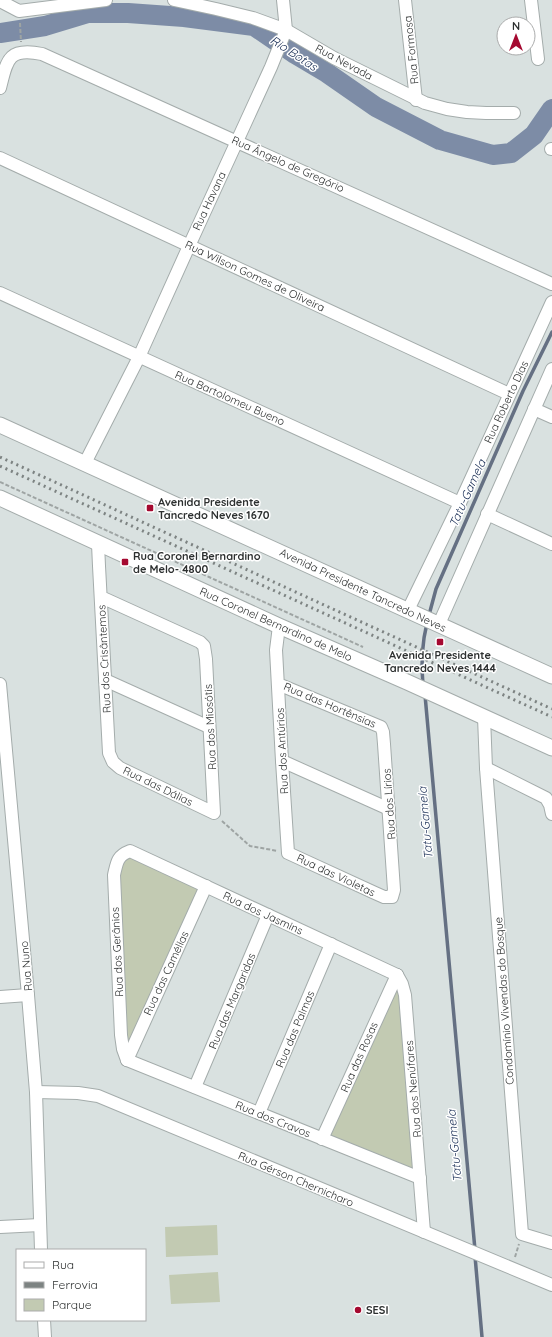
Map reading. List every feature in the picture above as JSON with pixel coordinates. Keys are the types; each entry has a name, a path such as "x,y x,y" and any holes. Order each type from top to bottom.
{"main road":[{"name":"Avenida Presidente Tancredo Neves","path":"0,425 552,676"},
{"name":"Rua Coronel Bernardino de Melo","path":"0,498 279,626 552,748"}],"street":[{"path":"6,2 19,11 106,0"},
{"name":"Rua Nevada","path":"174,0 253,18 286,32 416,100 447,109 467,112 514,113"},
{"name":"Rua Havana","path":"85,463 140,357 286,32 283,0"},
{"name":"Rua Formosa","path":"405,0 416,100"},
{"path":"531,0 538,59"},
{"path":"0,88 9,60 14,54 22,52"},
{"name":"Rua Ângelo de Gregório","path":"22,52 42,54 552,284"},
{"name":"Rua Wilson Gomes de Oliveira","path":"0,158 509,394"},
{"name":"Rua Bartolomeu Bueno","path":"0,293 460,503"},
{"name":"Rua Roberto Dias","path":"410,611 552,302"},
{"path":"437,623 552,369"},
{"path":"534,409 552,417"},
{"path":"487,514 552,544"},
{"name":"Rua dos Crisântemos","path":"98,544 109,753"},
{"name":"Rua dos Miosótis","path":"100,597 200,642 204,646 206,659 214,813"},
{"name":"Rua dos Antúrios","path":"279,626 276,650 288,853"},
{"path":"105,680 209,727"},
{"name":"Rua Nuno","path":"0,684 36,1092 41,1249"},
{"name":"Rua das Hortênsias","path":"278,684 381,727"},
{"name":"Condomínio Vivendas do Bosque","path":"484,717 486,768 522,1234"},
{"name":"Rua dos Lírios","path":"381,727 383,732 394,882"},
{"name":"Rua das Dálias","path":"109,753 113,762 120,768 214,813"},
{"path":"282,761 389,809"},
{"path":"486,768 546,798 550,805 552,814"},
{"name":"Rua dos Jasmins","path":"130,851 397,975"},
{"name":"Rua dos Gerânios","path":"127,1060 123,1049 121,1035 114,875 117,862 122,854 130,851"},
{"name":"Rua das Violetas","path":"288,853 384,897 392,897 394,882"},
{"name":"Rua das Camélias","path":"127,1060 206,886"},
{"name":"Rua das Margaridas","path":"195,1087 268,915"},
{"name":"Rua das Palmas","path":"259,1113 331,944"},
{"name":"Rua das Rosas","path":"322,1139 397,975"},
{"name":"Rua dos Nenúfares","path":"397,975 402,984 405,995 424,1232"},
{"path":"0,997 28,995"},
{"name":"Rua dos Cravos","path":"127,1060 420,1178"},
{"name":"Rua Gérson Chernicharo","path":"36,1092 78,1093 98,1096 552,1285"},
{"path":"0,1227 40,1225"},
{"path":"522,1234 552,1243"},
{"path":"44,1321 45,1337"}],"path":[{"path":"19,11 22,52"},
{"path":"0,482 363,647"},
{"path":"214,813 250,846 288,853"},
{"path":"512,1268 522,1234"}],"green space":[{"path":"130,851 203,886 125,1054 118,877 123,857"},
{"path":"397,980 400,984 417,1175 327,1137"},
{"path":"217,1225 218,1255 166,1257 165,1227"},
{"path":"218,1272 220,1302 171,1304 169,1275"}],"waterway":[{"name":"Rio Botas","path":"0,33 45,26 88,13 128,13 184,17 254,26 295,54 327,73 376,107 440,140 493,155 511,153 534,135 552,109"},
{"name":"Tatu-Gamela","path":"429,615 436,589 523,391 552,332"},
{"name":"Tatu-Gamela","path":"423,685 422,654 427,623"},
{"name":"Tatu-Gamela","path":"425,695 475,1250"},
{"name":"Tatu-Gamela","path":"475,1256 482,1337"}],"railway":[{"path":"0,457 552,709"},
{"path":"0,466 552,717"}],"place":[{"name":"Avenida Presidente Tancredo Neves 1670","path":"150,508"},
{"name":"Rua Coronel Bernardino de Melo- 4800","path":"125,562"},
{"name":"Avenida Presidente Tancredo Neves 1444","path":"440,642"},
{"name":"SESI","path":"358,1310"}]}
